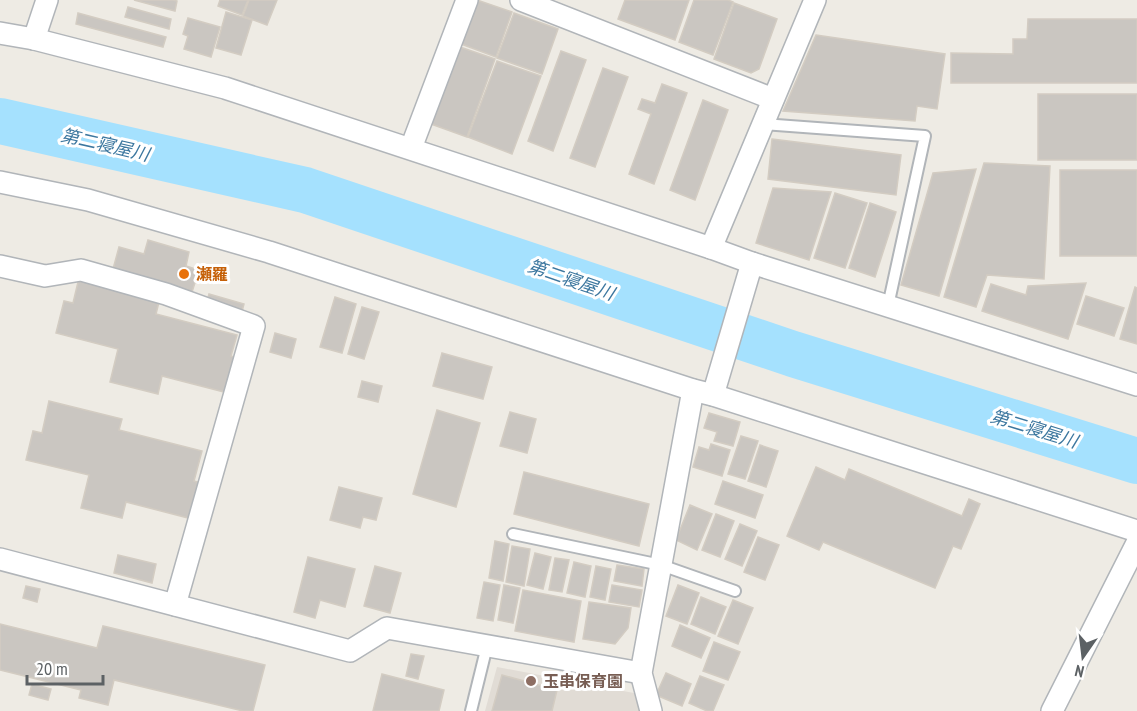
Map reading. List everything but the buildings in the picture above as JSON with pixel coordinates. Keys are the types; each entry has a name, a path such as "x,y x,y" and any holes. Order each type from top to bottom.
{"street":[{"path":"34,39 48,0"},
{"path":"411,148 467,0"},
{"path":"521,0 773,99"},
{"path":"711,248 815,0"},
{"path":"0,33 34,39 225,88 752,263 1137,386"},
{"path":"0,182 88,200 268,252 1137,531"},
{"path":"651,711 641,673 661,565 703,393 752,263"},
{"path":"0,266 45,276 81,270 166,294 254,326 175,605"},
{"path":"1052,711 1137,543"},
{"path":"0,560 350,651 387,628 641,673"}],"lane":[{"path":"763,124 925,136 888,306"},
{"path":"513,534 661,565 735,591"},
{"path":"471,711 487,646"}],"shaded area":[{"name":"玉串保育園","path":"497,667 639,694 641,711 485,711"}],"waterway":[{"name":"第二寝屋川","path":"0,121 305,190 793,354 1137,461"}],"place":[{"name":"瀬羅","path":"184,274"},
{"name":"玉串保育園","path":"531,681"}]}
